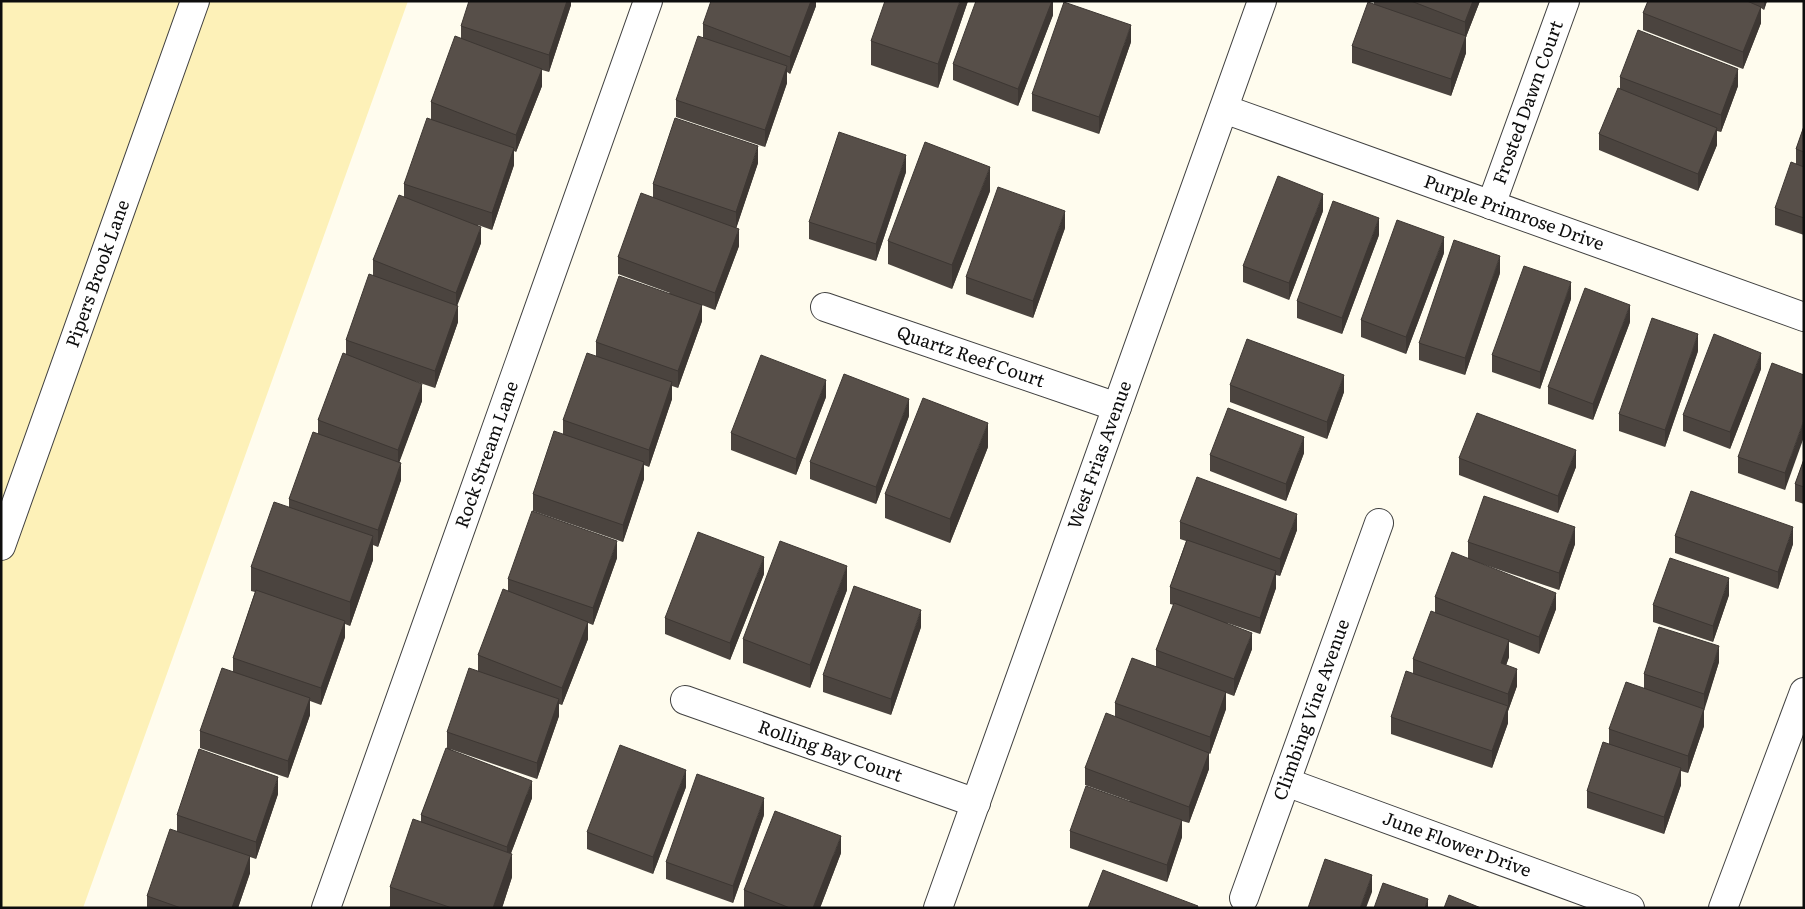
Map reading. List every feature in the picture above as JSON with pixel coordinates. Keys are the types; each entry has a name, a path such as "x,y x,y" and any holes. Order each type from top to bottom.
{"street":[{"name":"Pipers Brook Lane","path":"1,546 195,1"},
{"name":"Rock Stream Lane","path":"326,908 648,1"},
{"name":"Frosted Dawn Court","path":"1491,205 1564,1"},
{"name":"West Frias Avenue","path":"938,908 1224,108 1253,4"},
{"name":"Purple Primrose Drive","path":"1224,108 1804,317"},
{"name":"Quartz Reef Court","path":"825,307 1117,408"},
{"name":"Climbing Vine Avenue","path":"1244,898 1379,523"},
{"path":"1724,908 1804,692"},
{"name":"Rolling Bay Court","path":"685,700 976,803"},
{"name":"June Flower Drive","path":"1286,782 1630,908"}],"sand":[{"path":"1,1 408,1 83,908 1,908"}],"building":[{"path":"469,1 567,1 549,55 461,26"},
{"path":"711,1 811,1 790,57 703,24"},
{"path":"885,1 960,1 938,64 871,41"},
{"path":"976,1 1052,1 1018,89 953,64"},
{"path":"1411,1 1473,1 1465,22"},
{"path":"1648,1 1747,1 1761,7 1743,52 1643,13"},
{"path":"1064,2 1131,25 1099,117 1032,94"},
{"path":"1368,2 1466,36 1451,79 1352,46"},
{"path":"1638,30 1738,69 1721,115 1620,77"},
{"path":"455,36 542,69 516,135 431,102"},
{"path":"698,36 787,66 765,130 676,100"},
{"path":"1618,88 1717,128 1698,174 1599,134"},
{"path":"427,118 514,148 492,213 404,184"},
{"path":"675,118 758,146 736,212 653,184"},
{"path":"1804,126 1804,152 1796,149"},
{"path":"839,132 906,155 876,244 809,222"},
{"path":"925,142 990,167 952,265 888,241"},
{"path":"1791,162 1804,167 1804,218 1775,208"},
{"path":"1278,176 1323,194 1289,283 1243,266"},
{"path":"998,187 1065,211 1033,301 966,277"},
{"path":"641,193 739,229 715,293 618,257"},
{"path":"399,195 481,227 456,293 373,260"},
{"path":"1333,201 1379,218 1342,318 1297,301"},
{"path":"1397,220 1444,237 1406,337 1361,320"},
{"path":"1454,240 1500,256 1465,358 1419,343"},
{"path":"1524,266 1571,282 1540,372 1492,355"},
{"path":"369,274 458,306 435,371 346,340"},
{"path":"619,276 702,305 678,371 596,342"},
{"path":"1585,288 1630,305 1593,404 1548,387"},
{"path":"1652,318 1698,334 1665,430 1619,414"},
{"path":"1714,334 1761,353 1730,432 1683,415"},
{"path":"1247,339 1344,375 1327,422 1230,385"},
{"path":"343,353 422,384 398,450 318,420"},
{"path":"587,353 672,382 649,450 563,420"},
{"path":"761,355 826,380 796,459 731,433"},
{"path":"1772,363 1804,375 1804,420 1785,473 1738,457"},
{"path":"844,374 909,399 876,487 810,462"},
{"path":"923,398 988,423 950,519 885,494"},
{"path":"1228,408 1304,437 1286,484 1210,455"},
{"path":"1477,413 1576,450 1558,496 1459,458"},
{"path":"554,431 644,462 623,525 533,494"},
{"path":"313,432 401,463 378,530 289,499"},
{"path":"1804,459 1804,487 1795,484"},
{"path":"1197,477 1297,514 1280,559 1180,522"},
{"path":"1691,491 1793,527 1778,572 1675,536"},
{"path":"1484,496 1575,527 1559,573 1468,542"},
{"path":"274,502 373,536 350,602 251,567"},
{"path":"532,511 617,541 593,608 508,579"},
{"path":"698,532 764,557 730,643 665,618"},
{"path":"1187,540 1276,571 1260,618 1170,587"},
{"path":"780,541 847,566 810,665 743,639"},
{"path":"1452,552 1556,593 1539,637 1435,597"},
{"path":"1670,558 1729,578 1713,626 1653,605"},
{"path":"854,586 921,610 891,699 823,675"},
{"path":"503,589 588,622 562,688 478,655"},
{"path":"256,590 345,621 321,688 233,658"},
{"path":"1174,603 1252,633 1234,679 1156,650"},
{"path":"1431,611 1509,640 1501,663 1517,669 1508,694 1413,659"},
{"path":"1659,627 1719,646 1704,694 1644,674"},
{"path":"1132,658 1226,692 1210,737 1115,703"},
{"path":"222,668 310,698 288,761 200,731"},
{"path":"469,668 559,699 537,763 447,732"},
{"path":"1406,671 1508,706 1492,751 1391,717"},
{"path":"1626,682 1704,709 1688,756 1609,729"},
{"path":"1106,713 1209,753 1189,807 1085,768"},
{"path":"1603,742 1681,768 1664,817 1587,791"},
{"path":"620,745 686,770 653,857 587,832"},
{"path":"446,748 532,781 507,847 421,815"},
{"path":"199,749 278,777 256,842 177,815"},
{"path":"697,774 764,798 733,886 666,862"},
{"path":"1086,786 1182,820 1167,865 1070,831"},
{"path":"775,811 841,836 813,908 790,908 744,890"},
{"path":"413,819 512,854 493,908 452,908 390,887"},
{"path":"170,829 250,856 232,908 181,908 147,896"},
{"path":"1325,859 1372,875 1360,908 1308,908"},
{"path":"1103,870 1198,906 1197,908 1088,908"},
{"path":"1383,883 1428,899 1425,908 1374,908"},
{"path":"1449,895 1481,908 1444,908"}]}
